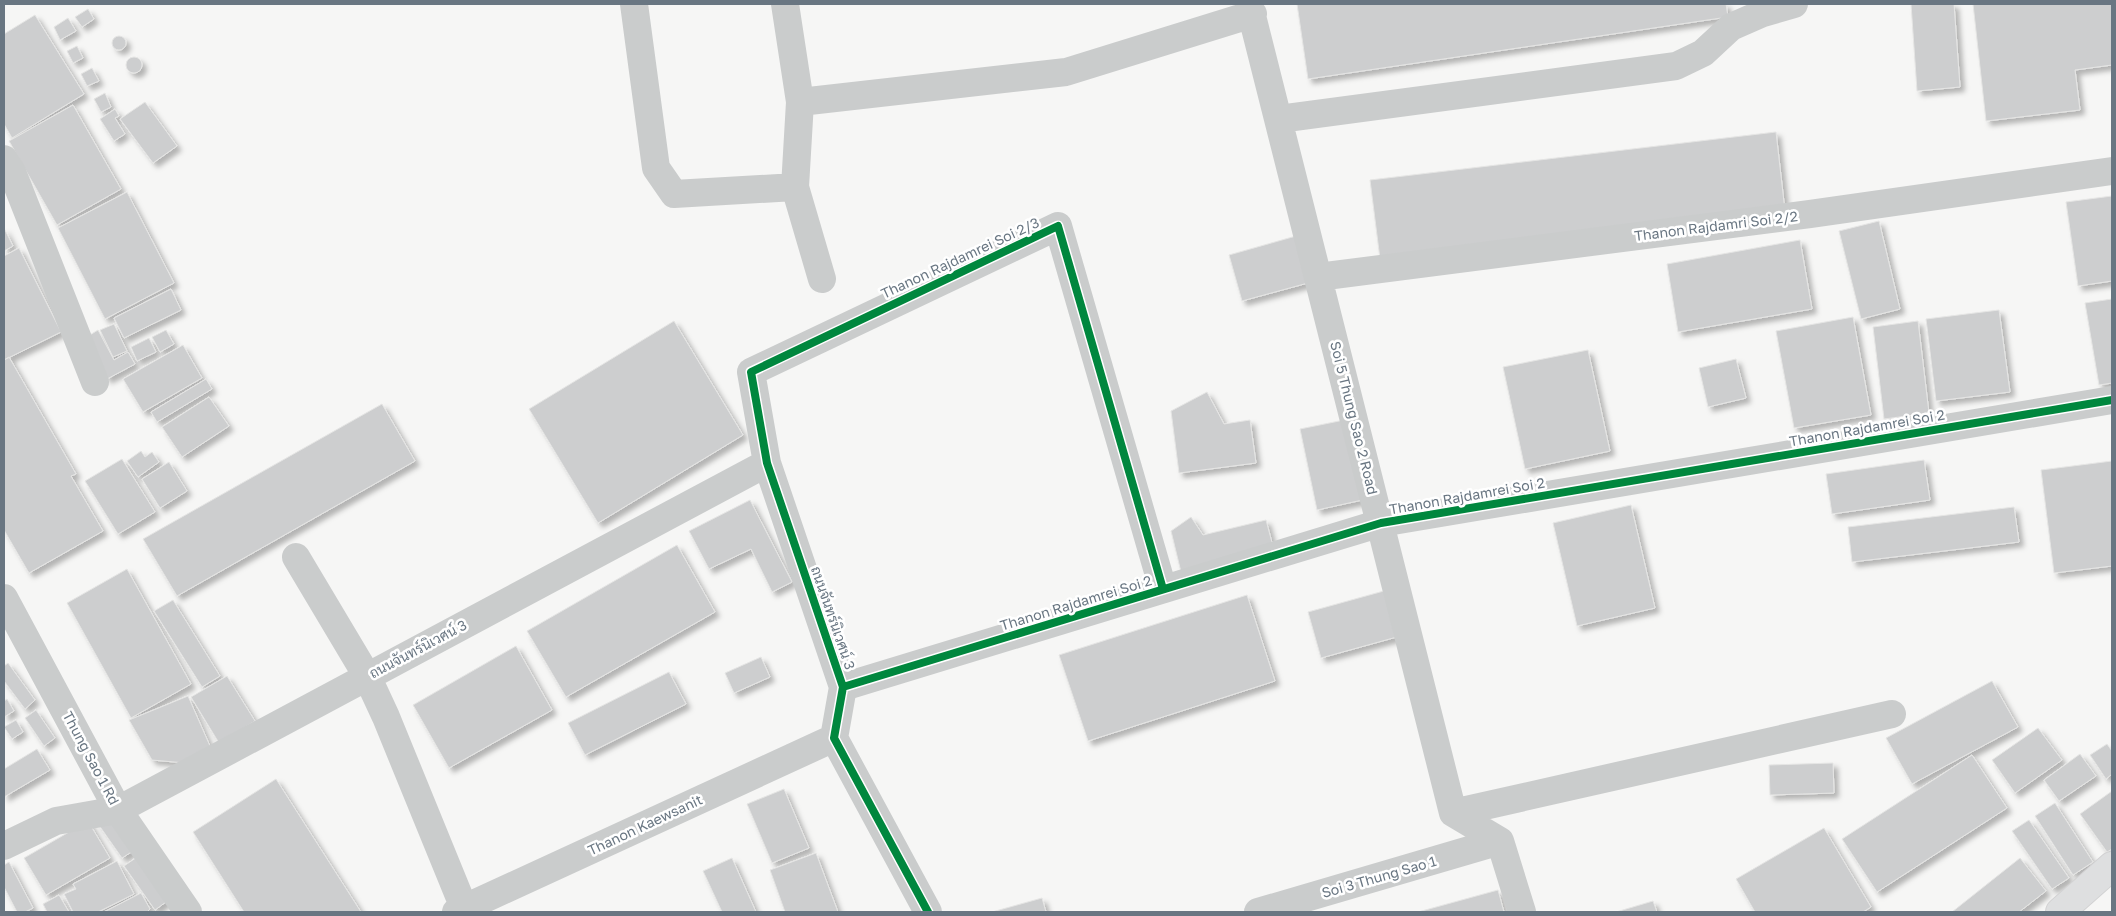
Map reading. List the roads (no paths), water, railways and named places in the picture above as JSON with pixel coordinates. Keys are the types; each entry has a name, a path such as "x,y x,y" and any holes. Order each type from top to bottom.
{"street":[{"path":"634,4 656,168 674,194 795,187"},
{"path":"785,4 800,102 795,187 822,279"},
{"path":"1279,119 1676,66 1703,53 1730,27 1763,8 1794,4"},
{"path":"800,102 1066,72 1251,9"},
{"name":"Soi 5 Thung Sao 2 Road","path":"1251,9 1453,813"},
{"path":"6,169 95,382"},
{"name":"Thanon Rajdamri Soi 2/2","path":"1318,277 1810,214 2112,171"},
{"name":"Thanon Rajdamrei Soi 2/3","path":"767,463 751,372 1058,226 1163,589"},
{"name":"Thanon Rajdamrei Soi 2","path":"843,687 1381,523 2112,400"},
{"name":"ถนนจันทร์นิเวศน์ 3","path":"4,846 56,821 118,810 767,463 843,687 834,738"},
{"path":"296,557 366,676 386,717 460,910"},
{"name":"Thung Sao 1 Rd","path":"4,598 118,810 188,912"},
{"path":"1453,813 1892,714"},
{"path":"834,738 928,912"},
{"name":"Thanon Kaewsanit","path":"460,910 834,738"},
{"path":"1453,813 1500,841 1522,912"},
{"name":"Soi 3 Thung Sao 1","path":"1258,912 1500,841"},
{"path":"2060,912 2109,877"}]}
